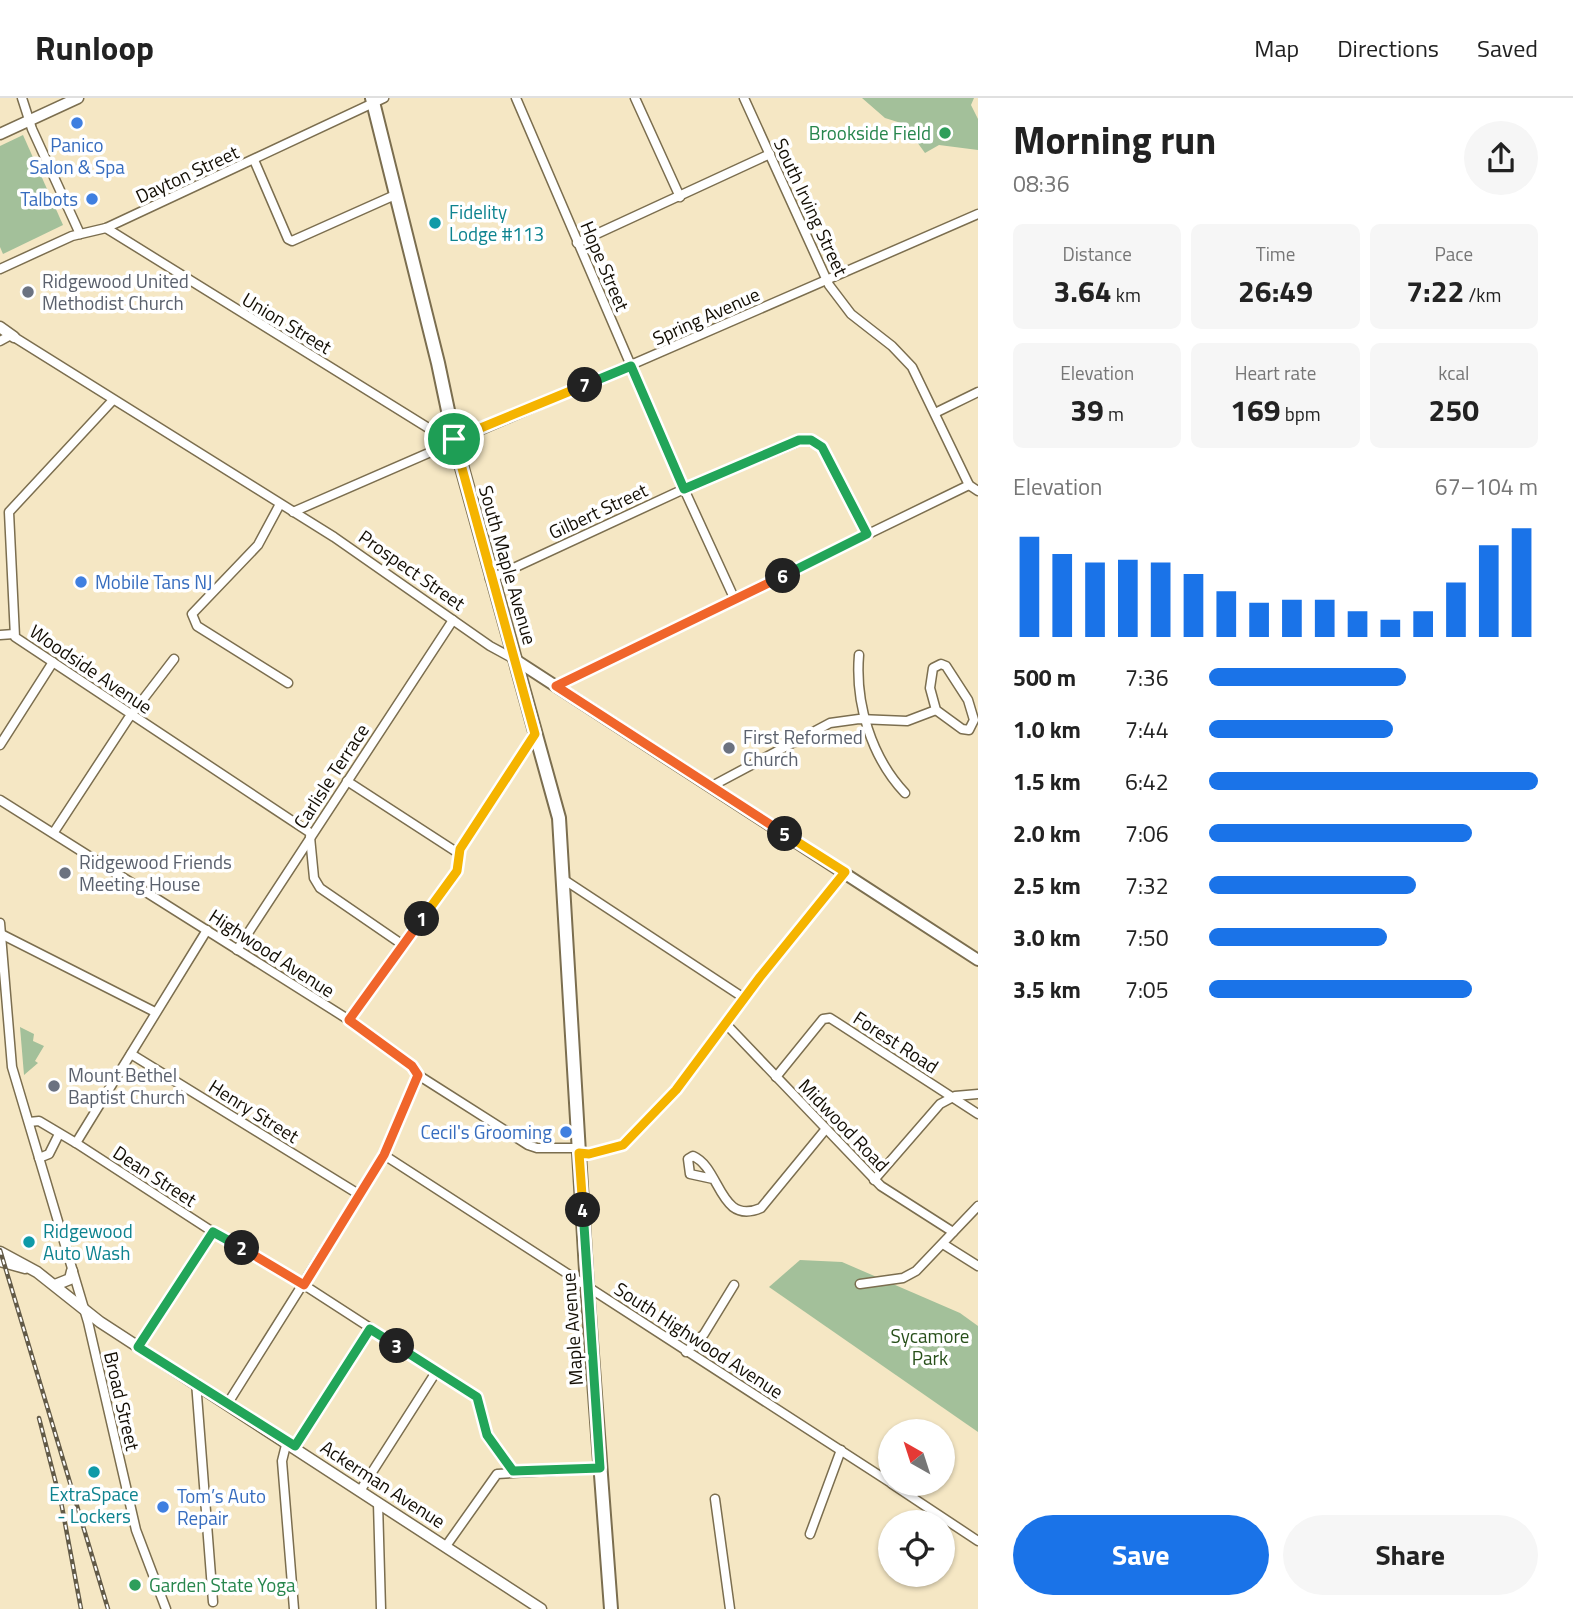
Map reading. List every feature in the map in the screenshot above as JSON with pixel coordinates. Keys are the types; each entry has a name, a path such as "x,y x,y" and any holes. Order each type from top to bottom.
{"main road":[{"name":"South Maple Avenue","path":"376,100 395,195 454,439 490,579 559,818 563,879"},
{"name":"Prospect Street","path":"514,659 978,960"},
{"name":"Maple Avenue","path":"563,879 587,1287 611,1609"}],"street":[{"path":"22,98 80,234"},
{"path":"0,134 78,98"},
{"name":"Hope Street","path":"516,98 684,489 735,600"},
{"path":"635,98 680,197"},
{"name":"South Irving Street","path":"744,98 827,280 851,314 892,346 912,367 969,485"},
{"name":"Dayton Street","path":"0,269 80,234 106,228 376,100"},
{"path":"577,243 770,155"},
{"path":"254,160 288,239 292,241 395,195"},
{"name":"Spring Avenue","path":"293,512 454,439 631,366 978,214"},
{"name":"Union Street","path":"106,228 397,409 454,439"},
{"name":"Prospect Street","path":"0,327 293,512 514,659"},
{"path":"0,341 12,336"},
{"path":"935,413 978,392"},
{"name":"Woodside Avenue","path":"113,400 9,512 14,634 311,835"},
{"name":"Gilbert Street","path":"490,579 684,489 799,440 811,440 826,452 867,534"},
{"path":"556,686 969,485 978,491"},
{"path":"280,504 258,545 191,614 197,626 288,683"},
{"name":"Carlisle Terrace","path":"237,950 453,620"},
{"path":"0,635 14,634"},
{"path":"859,655 864,719 885,766 905,793"},
{"path":"54,832 132,714 174,659"},
{"path":"0,745 54,662"},
{"path":"941,664 946,666 968,700 974,724 969,730 962,729 936,710 930,680 933,668 941,664"},
{"path":"712,786 830,723 864,719 907,721 936,710"},
{"path":"349,1020 457,871 458,853 535,734"},
{"path":"347,781 458,853"},
{"name":"Highwood Avenue","path":"0,800 349,1020 417,1073 528,1145 537,1148 579,1150 589,1154 623,1145 676,1090 744,998 845,872"},
{"path":"311,835 314,878 320,888 403,945"},
{"path":"563,879 744,998"},
{"name":"Broad Street","path":"0,923 12,1067 85,1310 136,1530 166,1609"},
{"path":"76,1143 207,930"},
{"path":"1,934 155,1012"},
{"name":"Forest Road","path":"776,1077 823,1019 830,1018 978,1114"},
{"name":"Midwood Road","path":"725,1023 874,1180 953,1233"},
{"name":"Henry Street","path":"131,1054 360,1195"},
{"path":"228,1403 384,1155 417,1073"},
{"path":"874,1180 940,1104 952,1097 978,1094"},
{"name":"Dean Street","path":"29,1122 39,1121 76,1143 477,1397 487,1435 513,1471"},
{"path":"713,1179 724,1199 735,1209 748,1212 761,1208 825,1130"},
{"path":"39,1158 49,1154 60,1134"},
{"name":"South Highwood Avenue","path":"384,1155 878,1475"},
{"path":"860,1284 910,1276 978,1206"},
{"path":"138,1347 213,1232"},
{"path":"943,1244 978,1266"},
{"name":"Ackerman Avenue","path":"0,1252 55,1285 138,1347 196,1382 541,1609"},
{"name":"Ackerman Avenue","path":"0,1261 33,1270"},
{"path":"55,1285 70,1279 72,1271"},
{"path":"686,1352 704,1334 734,1285"},
{"path":"294,1609 282,1461 370,1329"},
{"path":"360,1491 436,1372"},
{"path":"196,1382 213,1602"},
{"path":"810,1534 841,1450"},
{"path":"446,1546 497,1474 600,1468"},
{"name":"South Highwood Avenue","path":"909,1496 978,1541"},
{"path":"715,1499 730,1609"},
{"path":"378,1503 381,1609"}],"green space":[{"name":"Brookside Field","path":"862,98 974,98 971,105 978,119 978,150 939,145 925,153 904,124 885,118"},
{"path":"23,135 63,225 3,254 0,247 0,146"},
{"path":"20,1027 34,1034 33,1041 44,1046 35,1061 38,1063 24,1075"},
{"name":"Sycamore Park","path":"800,1260 842,1262 960,1313 978,1326 978,1432 769,1287"}],"railway":[{"path":"0,1250 108,1609"},
{"path":"39,1418 62,1507 81,1609"}],"place":[{"name":"Panico Salon & Spa","path":"77,123"},
{"name":"Brookside Field","path":"945,133"},
{"name":"Talbots","path":"92,199"},
{"name":"Fidelity Lodge #113","path":"435,223"},
{"name":"Ridgewood United Methodist Church","path":"28,292"},
{"name":"Mobile Tans NJ","path":"81,582"},
{"name":"First Reformed Church","path":"729,748"},
{"name":"Ridgewood Friends Meeting House","path":"65,873"},
{"name":"Mount Bethel Baptist Church","path":"54,1086"},
{"name":"Cecil's Grooming","path":"566,1132"},
{"name":"Ridgewood Auto Wash","path":"29,1242"},
{"name":"ExtraSpace - Lockers","path":"94,1472"},
{"name":"Tom’s Auto Repair","path":"163,1507"},
{"name":"Garden State Yoga","path":"135,1585"}],"route":[{"path":"631,366 684,489 799,440 811,440 826,452 867,534 556,686 845,872 760,977 676,1090 623,1145 589,1154 579,1153 600,1468 513,1471 487,1435 477,1397 370,1329 295,1446 138,1347 213,1232 304,1285 384,1155 418,1075 412,1066 349,1020 457,871 460,849 535,734 490,579 454,439 631,366"}]}
